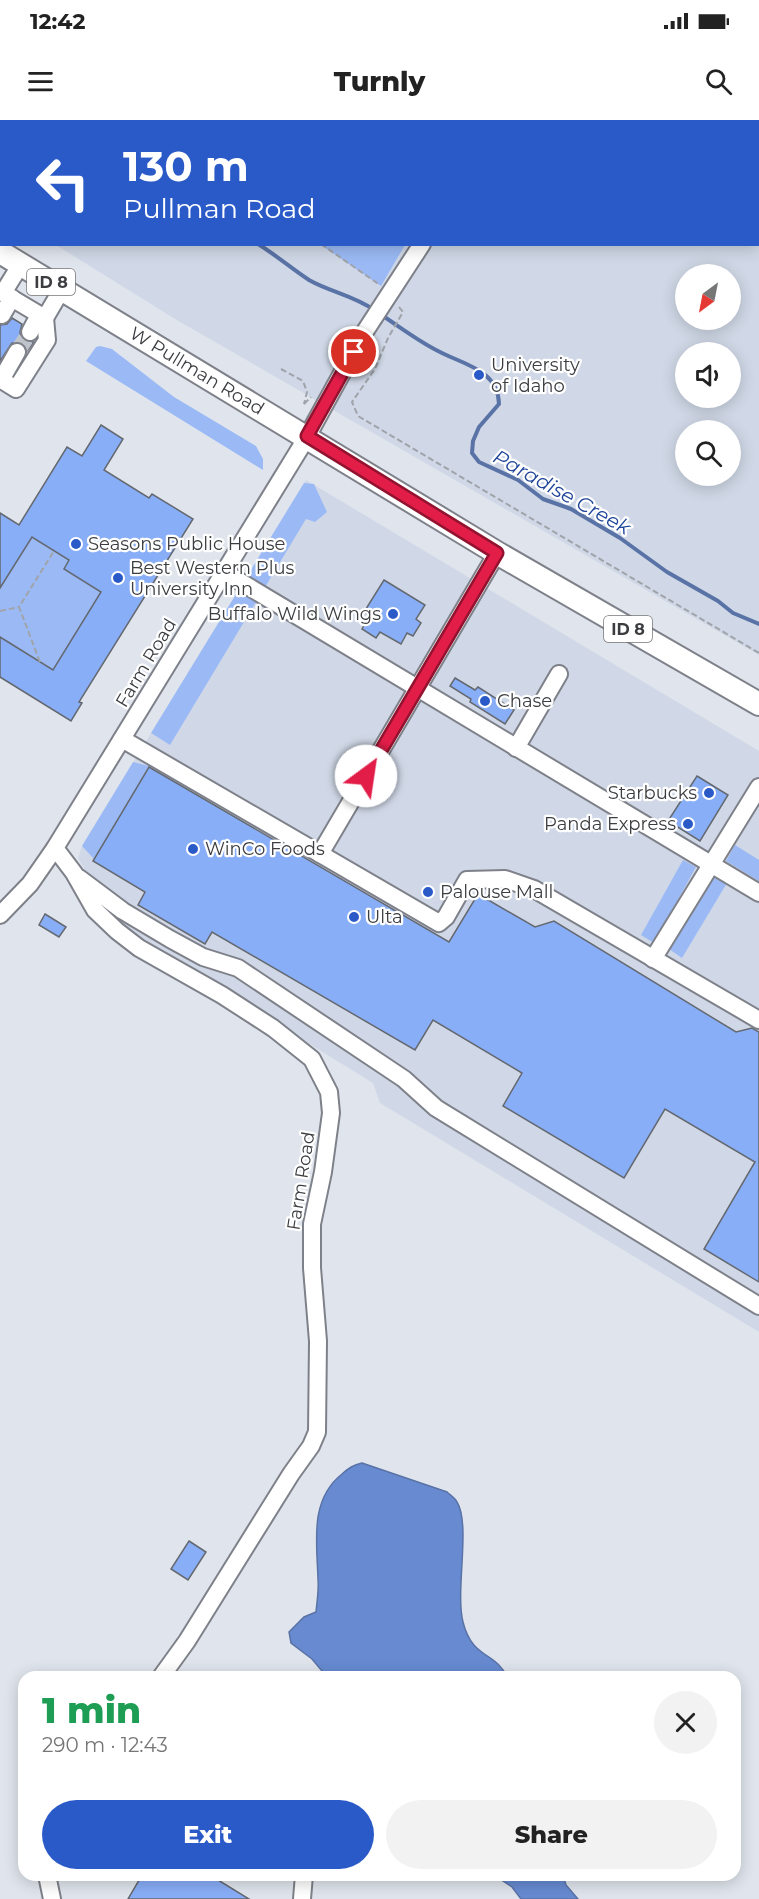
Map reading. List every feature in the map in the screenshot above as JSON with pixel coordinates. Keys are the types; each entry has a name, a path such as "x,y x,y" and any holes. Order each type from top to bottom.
{"main road":[{"name":"W Pullman Road","path":"0,252 497,553"},
{"name":"ID 8","path":"497,553 759,704"}],"street":[{"name":"Farm Road","path":"0,915 30,884 55,848 307,436 364,333 421,246"},
{"path":"2,315 5,295 21,264"},
{"path":"30,332 62,289"},
{"path":"5,295 42,316 47,340 16,389 1,380 17,352"},
{"path":"320,854 497,553"},
{"path":"224,572 759,893"},
{"path":"516,748 559,674"},
{"path":"122,740 439,923 446,917 467,880 505,879 534,889 759,1020"},
{"path":"653,959 759,787"},
{"name":"Farm Road","path":"55,848 74,873 94,910 117,931 139,948 222,995 273,1028 312,1059 330,1092 331,1113 323,1172 312,1224 312,1268 318,1341 317,1432 311,1446 284,1484 187,1641 165,1671"},
{"path":"74,873 123,911 170,939 204,957 238,968 404,1079 436,1108 759,1306"},
{"path":"48,1881 52,1899"},
{"path":"302,1899 304,1881"}],"path":[{"path":"324,246 390,296 403,312 388,338 375,369 352,402 355,412 759,653"},
{"path":"281,369 303,381 306,386 304,404"},
{"path":"0,611 19,607 54,551"},
{"path":"19,607 40,662"}],"shaded area":[{"name":"University of Idaho","path":"58,246 759,246 759,655 175,319"},
{"path":"322,246 404,246 381,286"},
{"path":"96,347 112,349 174,397 256,446 263,459 263,470 86,361"},
{"name":"Palouse Mall","path":"306,480 759,751 759,1332 380,1103 373,1083 116,925 78,858 82,846"},
{"path":"304,483 314,484 327,512 315,522 306,519 170,745 151,733"},
{"path":"32,537 69,560 64,569 101,592 53,670 0,637 0,588"},
{"path":"133,762 153,767 95,860 82,846"},
{"path":"735,845 759,860 759,881 726,861"},
{"path":"683,860 696,867 654,943 641,935"},
{"path":"713,874 727,883 682,958 669,949"},
{"path":"362,1463 447,1492 456,1501 461,1512 463,1526 461,1609 463,1622 472,1643 503,1671 322,1671 312,1659 291,1643 289,1632 304,1617 316,1612 318,1587 316,1537 324,1496 331,1484"},
{"path":"503,1881 565,1881 578,1899 521,1899 512,1887"}],"building":[{"path":"12,318 22,324 21,338 34,342 27,351 22,343 12,343 0,361 0,325 7,324"},
{"name":"Best Western Plus University Inn","path":"101,425 123,439 104,470 149,498 152,494 193,519 79,702 82,703 71,721 0,677 0,637 53,670 101,592 64,569 69,560 32,537 0,588 0,513 19,525 67,447 82,456"},
{"name":"Buffalo Wild Wings","path":"384,580 425,605 416,619 421,623 413,636 407,633 401,644 380,632 376,638 362,629 370,615 364,612"},
{"name":"Chase","path":"455,678 475,690 478,687 514,710 505,724 450,686"},
{"path":"149,767 449,942 478,894 535,927 554,921 736,1032 752,1028 759,1032 759,1282 704,1249 755,1162 665,1109 624,1178 503,1106 522,1073 433,1020 415,1050 212,932 205,944 138,905 145,892 93,861"},
{"path":"697,776 728,795 700,841 668,821"},
{"path":"45,914 66,927 59,937 39,925"},
{"path":"189,1541 206,1552 188,1580 171,1569"},
{"path":"138,1881 220,1881 249,1899 128,1899"}],"waterway":[{"name":"Paradise Creek","path":"261,246 309,280 359,301 374,310"},
{"name":"Paradise Creek","path":"380,314 432,348 478,370 493,383 499,404 479,427 473,441 472,453 479,462 518,480 543,499 571,509 620,538 667,572 718,601 733,613 759,624"}],"tunnel":[{"path":"17,352 30,332"}],"place":[{"name":"University of Idaho","path":"479,375"},
{"name":"Seasons Public House","path":"76,544"},
{"name":"Best Western Plus University Inn","path":"118,578"},
{"name":"Buffalo Wild Wings","path":"393,614"},
{"name":"Chase","path":"485,701"},
{"name":"Starbucks","path":"709,793"},
{"name":"Panda Express","path":"688,824"},
{"name":"WinCo Foods","path":"193,849"},
{"name":"Palouse Mall","path":"428,892"},
{"name":"Ulta","path":"354,917"}],"route":[{"path":"354,352 307,436 497,553 366,776"}]}
